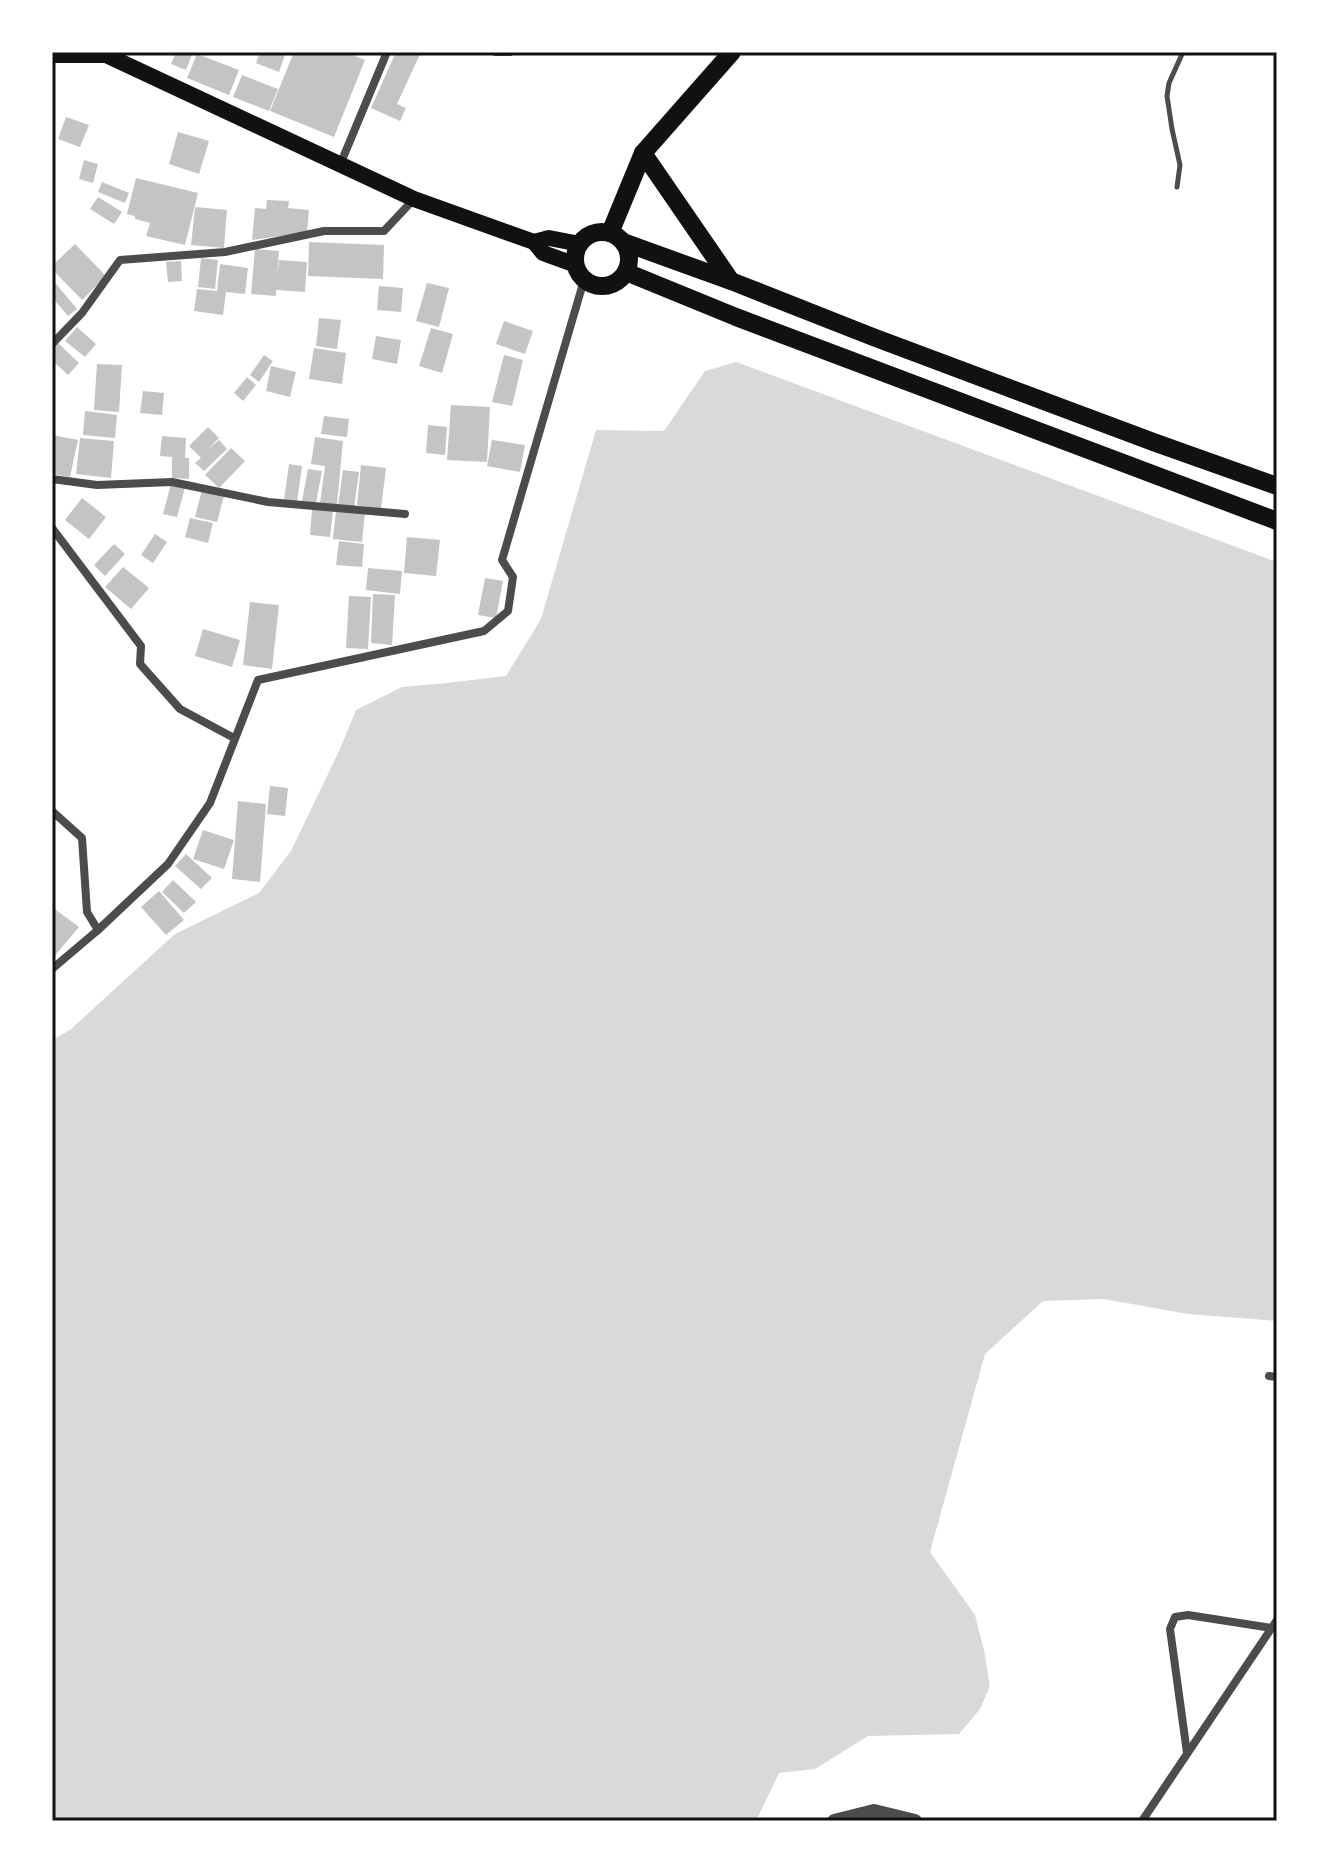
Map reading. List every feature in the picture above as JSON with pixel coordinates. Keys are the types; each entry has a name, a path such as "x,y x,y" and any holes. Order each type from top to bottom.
{"main road":[{"path":"616,238 643,153 732,52"},
{"path":"52,55 106,54 414,199 534,242 543,253 580,272 598,286 614,283 626,272 629,257 616,238"},
{"path":"643,153 731,281"},
{"path":"580,272 576,257 580,244 587,236 598,233 616,238 873,337 1277,486"},
{"path":"534,242 549,238 580,244"},
{"path":"626,272 750,323 1277,521"}],"street":[{"path":"340,165 387,52"},
{"path":"496,52 510,52"},
{"path":"52,344 82,313 120,260 225,252 324,231 384,231 414,199"},
{"path":"52,969 168,864 210,803 258,680 484,631 508,611 513,577 502,560 580,272"},
{"path":"52,479 97,485 172,482 268,502 405,514"},
{"path":"52,528 141,646 140,664 180,709 234,738"},
{"path":"52,811 82,838 87,912 98,930"},
{"path":"1142,1821 1187,1754 1274,1624 1188,1615 1175,1617 1170,1629 1187,1754"},
{"path":"834,1821 874,1811 915,1821"}],"lane":[{"path":"1177,187 1180,165 1167,96 1169,83 1183,52"}],"shaded area":[{"path":"736,362 1277,562 1277,1321 1188,1314 1104,1299 1043,1301 985,1354 930,1552 975,1615 990,1686 980,1709 959,1734 868,1736 815,1769 779,1773 756,1821 52,1821 52,1040 70,1030 175,934 259,893 291,851 356,710 402,687 506,676 541,619 596,430 664,431 705,371"}],"building":[{"path":"176,52 193,52 186,70 171,64"},
{"path":"260,52 286,52 279,72 256,63"},
{"path":"294,52 345,52 365,60 334,137 270,111"},
{"path":"396,52 421,52 397,104 406,108 400,121 371,108"},
{"path":"197,54 239,70 229,95 187,78"},
{"path":"242,75 278,89 269,111 233,97"},
{"path":"66,117 89,125 80,147 58,139"},
{"path":"178,132 209,141 199,174 169,164"},
{"path":"84,160 98,164 93,183 79,179"},
{"path":"136,178 198,193 185,245 146,236 150,223 127,214"},
{"path":"102,182 129,193 125,203 98,192"},
{"path":"98,197 122,212 114,224 90,209"},
{"path":"267,200 289,201 288,208 309,210 307,232 252,240 255,208 266,209"},
{"path":"195,207 227,210 224,248 191,245"},
{"path":"309,242 384,245 383,279 308,276"},
{"path":"75,244 106,276 82,300 52,269"},
{"path":"255,249 279,251 277,278 279,260 307,262 305,292 276,290 276,296 251,294"},
{"path":"201,258 218,260 215,289 198,287"},
{"path":"181,261 182,281 168,282 166,262"},
{"path":"220,264 248,268 245,294 226,292 223,315 194,311 197,289 217,291"},
{"path":"52,279 77,309 68,316 52,297"},
{"path":"427,283 449,288 439,327 416,321"},
{"path":"379,286 403,288 401,312 377,310"},
{"path":"319,318 341,320 337,349 316,346"},
{"path":"504,321 533,331 525,354 496,344"},
{"path":"77,327 96,344 85,357 65,341"},
{"path":"431,328 453,334 442,373 419,366"},
{"path":"376,336 401,340 397,364 372,359"},
{"path":"58,343 79,363 68,375 52,360 52,350"},
{"path":"314,348 346,353 342,384 309,379"},
{"path":"264,355 273,361 259,382 250,375"},
{"path":"504,355 523,360 512,406 492,402"},
{"path":"97,364 122,365 119,412 94,410"},
{"path":"271,366 296,372 290,397 266,391"},
{"path":"247,377 256,385 243,401 234,393"},
{"path":"143,391 164,393 162,415 140,413"},
{"path":"451,405 490,407 487,462 447,460"},
{"path":"85,411 117,415 115,438 83,435"},
{"path":"324,416 349,419 347,437 321,434"},
{"path":"428,425 447,427 445,455 426,453"},
{"path":"208,427 219,438 206,451 219,440 227,449 204,471 195,463 201,458 189,446"},
{"path":"52,435 78,440 70,477 52,474"},
{"path":"162,436 186,438 185,458 189,458 189,479 172,478 172,457 160,456"},
{"path":"315,437 343,441 337,505 320,503 325,466 311,464"},
{"path":"80,438 114,441 111,478 76,474"},
{"path":"492,440 525,445 520,472 487,466"},
{"path":"231,448 245,461 219,488 205,475"},
{"path":"289,464 302,466 297,502 284,500"},
{"path":"361,465 386,468 381,509 357,505"},
{"path":"308,469 322,471 316,503 302,501"},
{"path":"343,470 359,472 354,508 338,506"},
{"path":"171,484 185,488 177,517 163,514"},
{"path":"202,490 224,496 217,522 195,517"},
{"path":"82,498 106,517 89,539 65,520"},
{"path":"312,509 333,511 330,537 310,535"},
{"path":"336,510 365,513 362,542 333,539"},
{"path":"190,518 213,523 208,543 185,537"},
{"path":"155,534 167,542 153,563 141,555"},
{"path":"407,537 440,540 436,576 404,573"},
{"path":"339,541 364,544 362,567 336,565"},
{"path":"114,544 125,554 105,576 94,565"},
{"path":"123,567 149,588 131,609 105,587"},
{"path":"368,568 402,571 400,594 366,590"},
{"path":"485,578 503,581 496,618 478,615"},
{"path":"373,594 395,595 392,645 371,643"},
{"path":"349,596 371,597 368,649 346,648"},
{"path":"250,602 279,605 272,669 243,665"},
{"path":"203,629 240,640 232,667 195,656"},
{"path":"270,786 288,788 285,816 267,814"},
{"path":"238,801 266,804 260,882 232,879"},
{"path":"203,830 234,840 224,869 193,859"},
{"path":"186,854 212,878 201,889 175,866"},
{"path":"173,880 196,902 184,913 162,892"},
{"path":"159,891 184,920 166,935 141,907"},
{"path":"52,907 79,927 52,959"}]}
